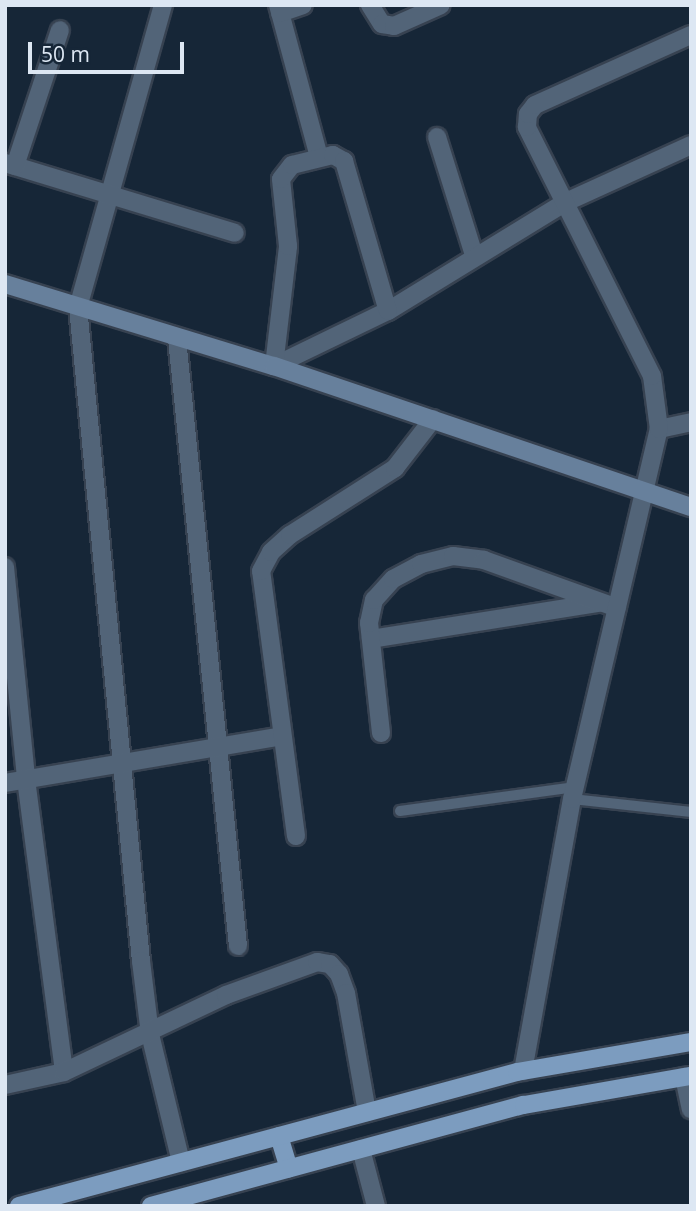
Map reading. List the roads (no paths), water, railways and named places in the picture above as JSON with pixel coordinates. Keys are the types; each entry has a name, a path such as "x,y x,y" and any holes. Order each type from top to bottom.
{"main road":[{"path":"5,284 274,366 646,495 691,507"},
{"path":"19,1206 523,1071 691,1042"},
{"path":"151,1206 524,1105 688,1077"},
{"path":"279,1136 289,1168"}],"street":[{"path":"163,5 78,307 150,1034 181,1162"},
{"path":"303,5 279,9 319,157"},
{"path":"370,5 382,24 394,26 441,5"},
{"path":"60,30 10,165 235,233"},
{"path":"523,1071 609,605 646,495 659,429 652,376 527,127 528,114 535,105 691,35"},
{"path":"437,137 474,255"},
{"path":"274,366 388,311 474,255 566,202 691,145"},
{"path":"274,366 288,246 281,179 292,164 333,155 344,161 388,311"},
{"path":"177,338 215,746 238,946"},
{"path":"296,836 261,571 271,552 290,535 395,468 433,419"},
{"path":"659,429 691,422"},
{"path":"380,733 371,639 374,600 393,579 421,564 453,556 484,561 609,605"},
{"path":"5,567 26,779 64,1072"},
{"path":"371,639 609,605"},
{"path":"5,783 282,736"},
{"path":"5,1085 64,1072 150,1034 226,995 317,962 330,964 346,993 368,1112"},
{"path":"688,1077 691,1109"},
{"path":"361,1149 376,1206"}],"lane":[{"path":"400,811 574,793 691,812"}]}
